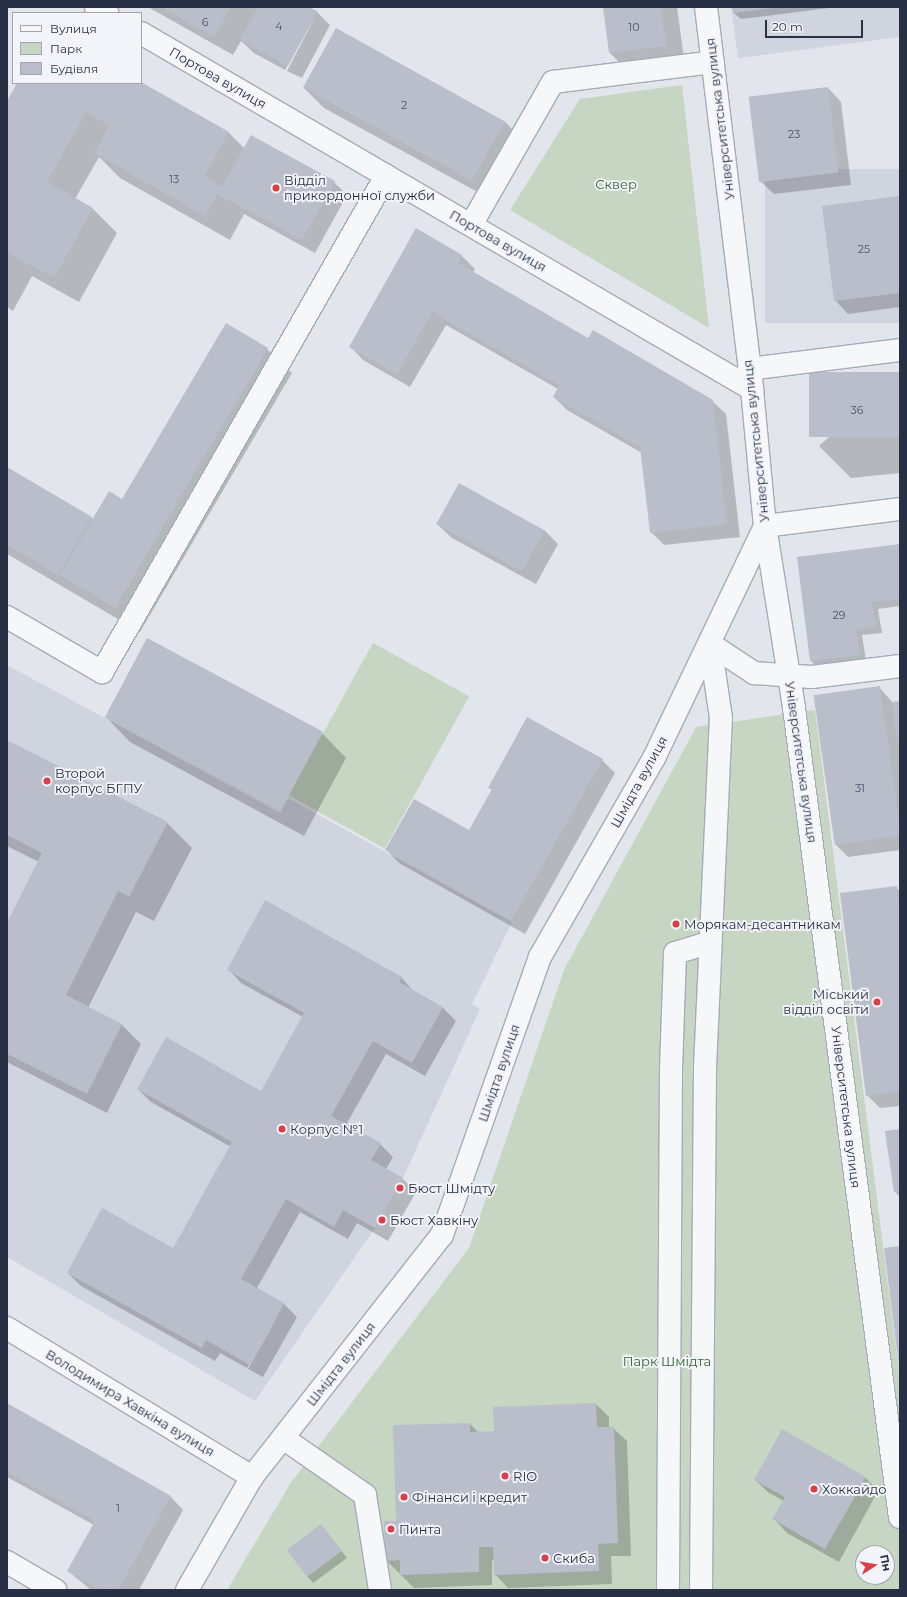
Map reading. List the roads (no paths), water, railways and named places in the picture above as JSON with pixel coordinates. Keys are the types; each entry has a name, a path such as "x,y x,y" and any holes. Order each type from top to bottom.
{"street":[{"path":"96,7 105,12"},
{"name":"Університетська вулиця","path":"706,7 751,379 765,526 790,676 900,1517"},
{"name":"Портова вулиця","path":"142,34 471,225 751,379"},
{"path":"471,225 553,82 713,62"},
{"path":"7,617 102,672 386,176"},
{"path":"751,379 900,350"},
{"path":"765,526 900,508"},
{"name":"Шмідта вулиця","path":"187,1590 252,1477 442,1235 540,956 654,758 710,644 765,526"},
{"path":"710,644 754,673 812,677 900,666"},
{"path":"701,1590 705,1068 721,718 710,644"},
{"path":"668,1590 671,1076 675,953 710,942"},
{"name":"Володимира Хавкіна вулиця","path":"7,1328 252,1477"},
{"path":"283,1438 365,1496 380,1590"},
{"path":"7,1562 55,1590"}],"place":[{"name":"Відділ прикордонної служби","path":"276,188"},
{"name":"Второй корпус БГПУ","path":"47,781"},
{"name":"Морякам-десантникам","path":"676,924"},
{"name":"Міський відділ освіти","path":"877,1002"},
{"name":"Корпус №1","path":"282,1129"},
{"name":"Бюст Шмідту","path":"400,1188"},
{"name":"Бюст Хавкіну","path":"382,1220"},
{"name":"RIO","path":"505,1476"},
{"name":"Хоккайдо","path":"814,1489"},
{"name":"Фінанси і кредит","path":"404,1497"},
{"name":"Пинта","path":"391,1529"},
{"name":"Скиба","path":"545,1558"}],"park label":[{"name":"Сквер","path":"616,184"},
{"name":"Парк Шмідта","path":"667,1361"}]}
